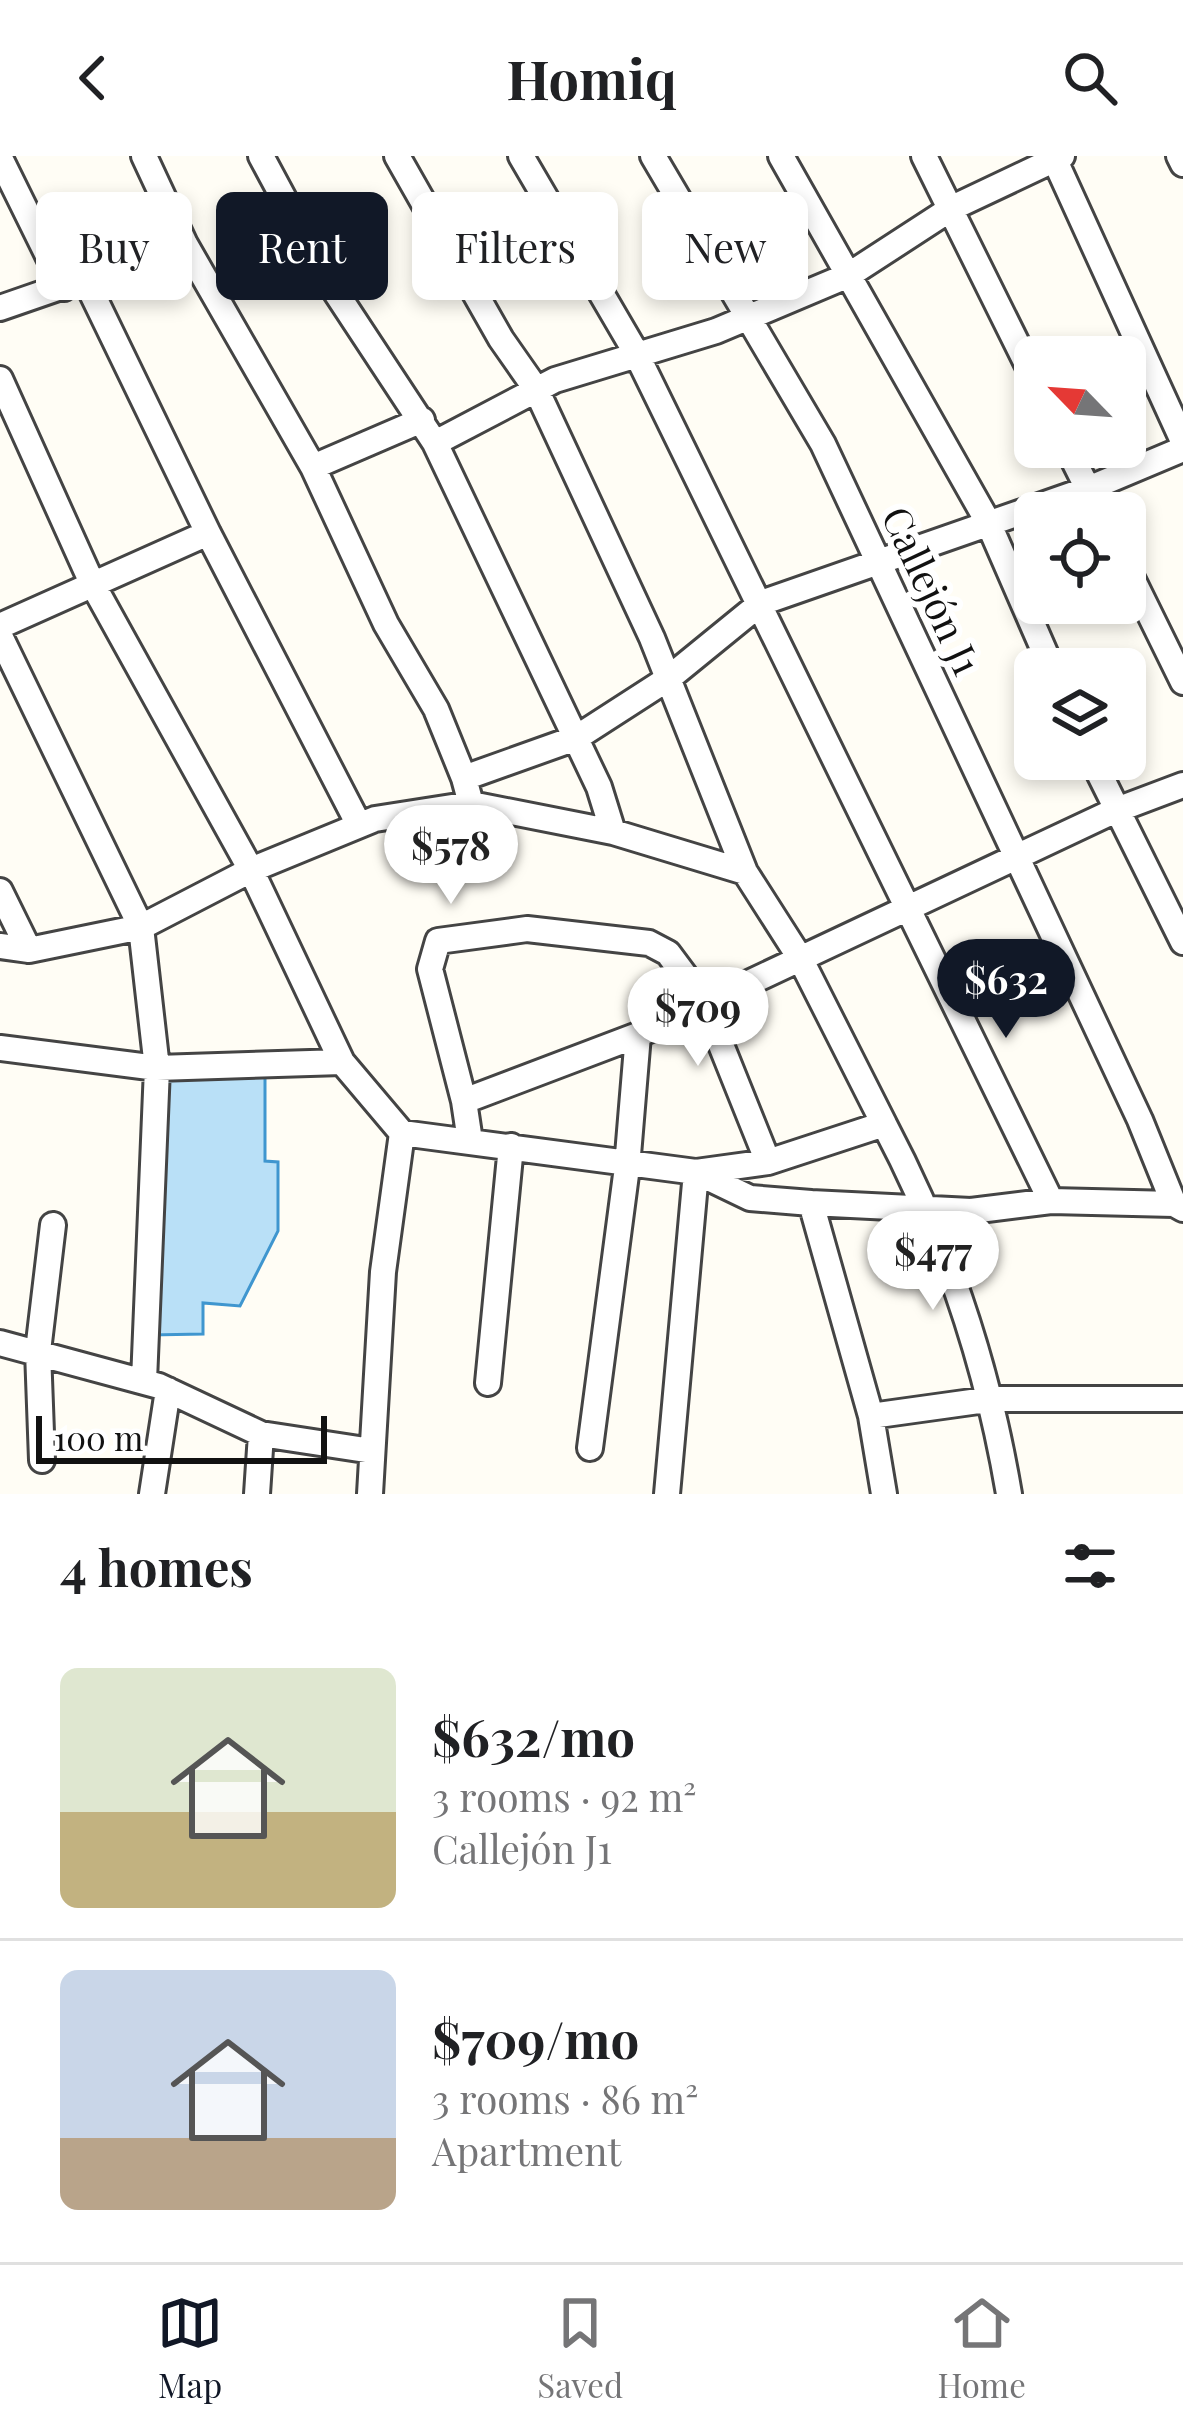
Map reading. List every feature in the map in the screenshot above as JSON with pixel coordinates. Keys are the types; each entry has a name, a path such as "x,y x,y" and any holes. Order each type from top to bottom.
{"street":[{"path":"145,156 161,192"},
{"path":"261,156 327,279 435,443 576,738 613,832"},
{"path":"397,156 501,339 536,389 669,678 745,872 800,958 930,1210 993,1399 1009,1494"},
{"path":"521,156 635,351 1051,1201"},
{"name":"Callejón J1","path":"653,156 752,316 879,558 1178,1206"},
{"path":"782,156 988,522 1043,648"},
{"path":"923,156 1014,336"},
{"path":"435,443 536,389 635,351 752,316 849,275 952,208 1056,157 1183,445 1088,489 879,558 761,603 669,678 576,738 464,778"},
{"path":"0,158 36,218"},
{"path":"192,256 313,466 386,624 436,709 471,804"},
{"path":"0,308 36,296"},
{"path":"84,300 359,825"},
{"path":"0,379 92,583 250,871 342,1062 402,1133 627,1167 696,1172 768,1162 884,1124"},
{"path":"313,466 422,420"},
{"path":"1078,468 1090,492"},
{"path":"0,626 208,533"},
{"path":"1146,607 1183,682"},
{"path":"0,636 141,927 157,1068 144,1381"},
{"path":"1101,780 1183,942"},
{"path":"464,1101 638,1035 909,905 1114,811 1183,785"},
{"path":"0,946 29,950 141,927 250,871 359,825 471,804 613,832 745,872"},
{"path":"0,891 29,950"},
{"path":"470,1141 430,969 438,941 470,932 527,929 649,944 668,953 703,1000 768,1162"},
{"path":"590,1448 627,1167 638,1035"},
{"path":"0,1048 157,1068 342,1062"},
{"path":"370,1494 383,1272 402,1133"},
{"path":"488,1383 511,1146"},
{"path":"696,1172 750,1198 811,1203 930,1210 1051,1201 1178,1206"},
{"path":"667,1494 696,1172"},
{"path":"811,1203 871,1416 884,1494"},
{"path":"41,1460 38,1351 53,1225"},
{"path":"0,1343 144,1381 261,1434 372,1451"},
{"path":"152,1494 168,1390"},
{"path":"871,1416 993,1399 1183,1399"},
{"path":"257,1494 261,1434"}],"water":[{"path":"265,1073 265,1161 278,1162 278,1231 240,1306 203,1303 203,1334 150,1335 162,1074"}]}
